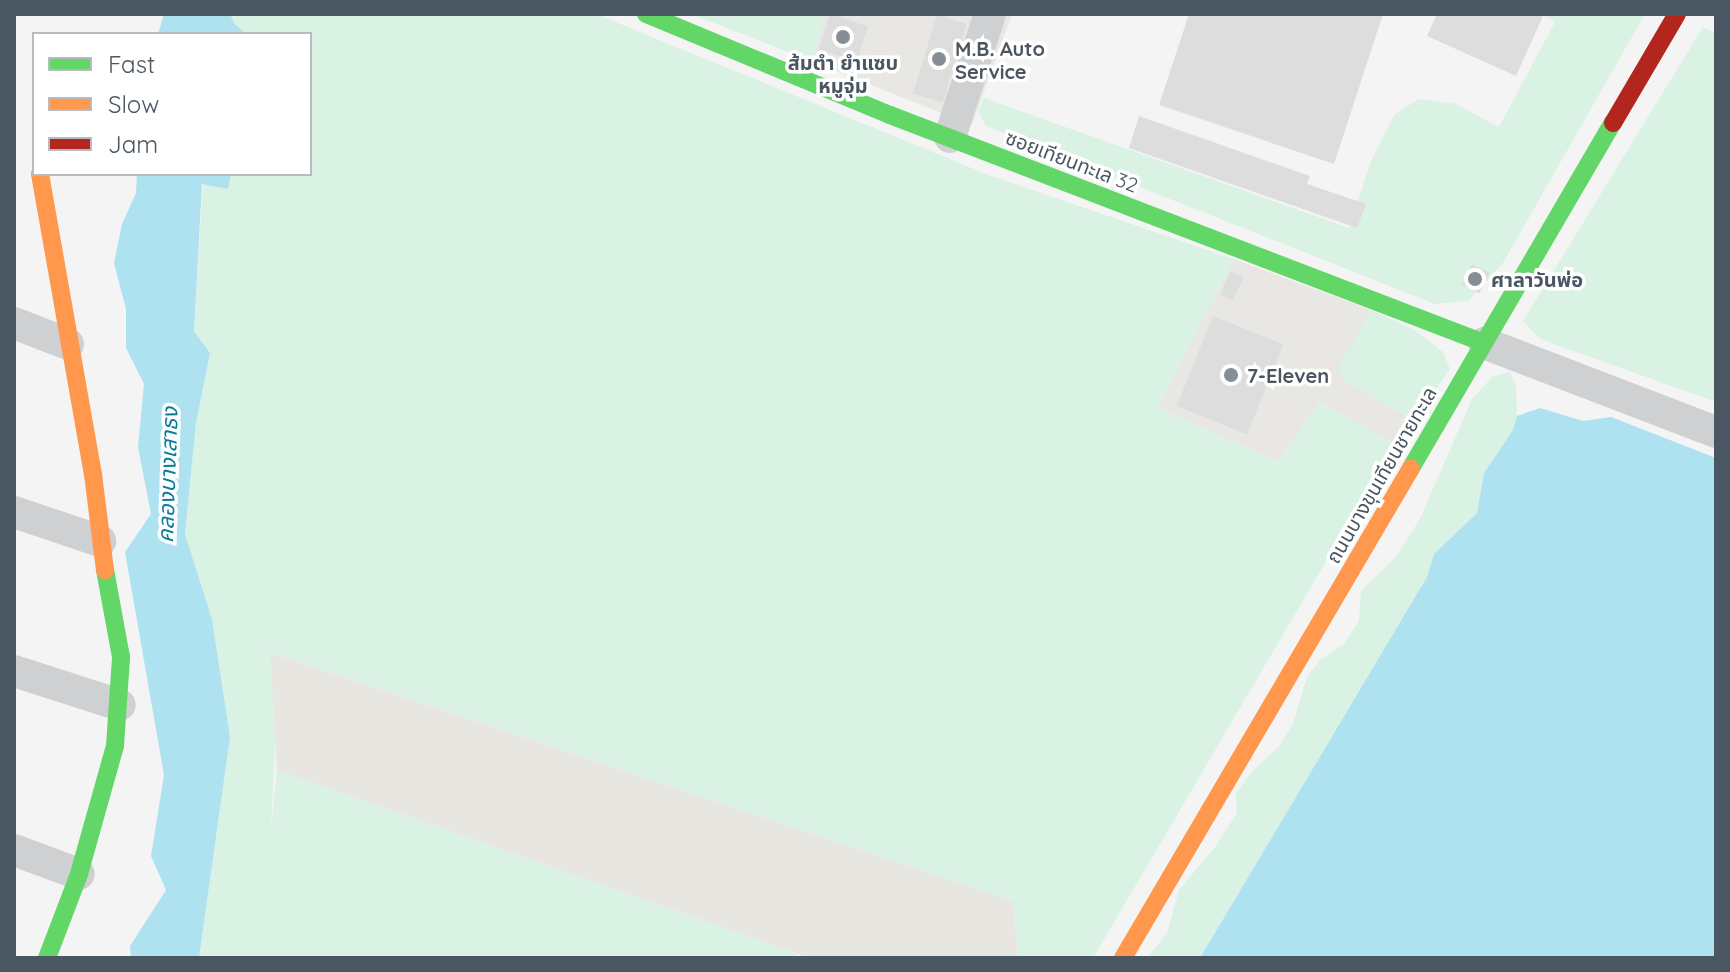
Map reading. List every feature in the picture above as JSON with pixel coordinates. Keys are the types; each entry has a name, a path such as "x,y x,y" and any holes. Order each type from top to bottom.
{"street":[{"name":"ซอยเทียนทะเล 32","path":"646,14 950,137 1484,343"},
{"path":"950,137 990,14"},
{"name":"ถนนบางขุนเทียนชายทะเล","path":"1123,958 1677,14"},
{"path":"40,176 93,474 100,541 121,657 115,746 79,874 47,958"},
{"path":"14,323 68,344"},
{"path":"1484,343 1716,432"},
{"path":"14,512 100,541"},
{"path":"14,671 120,705"},
{"path":"14,850 79,874"}],"shaded area":[{"path":"825,14 1012,14 972,125 811,61"},
{"path":"1234,259 1371,310 1347,382 1414,421 1395,444 1319,402 1278,462 1158,408"}],"green space":[{"path":"230,14 596,14 991,176 1234,259 1158,408 1278,462 1319,402 1395,444 1093,958 1018,958 1013,901 271,652 275,746 271,830 277,770 797,954 794,958 199,958 230,737 212,619 185,534 196,423 210,353 194,331 203,184 227,188 230,176 312,176 312,32 244,32 233,23"},
{"path":"691,14 825,14 811,61"},
{"path":"1541,14 1645,14 1503,263 1468,301 1435,304 986,126 978,111 984,98 1349,228 1371,161 1395,114 1419,99 1456,104 1499,127 1555,22"},
{"path":"1703,27 1716,34 1716,402 1540,339 1523,321"},
{"path":"1371,310 1413,329 1443,352 1450,369 1414,421 1347,382 1338,369"},
{"path":"1510,372 1516,385 1517,416 1513,430 1484,473 1477,513 1434,554 1427,577 1200,958 1147,958 1167,933 1179,890 1215,847 1237,813 1236,793 1251,773 1279,746 1293,724 1307,677 1321,659 1343,645 1359,621 1361,591 1394,559 1420,519 1472,399 1493,376"}],"sand":[{"path":"270,652 1013,901 1018,958 809,958 277,770"}],"water":[{"path":"164,14 230,14 244,32 159,32"},
{"name":"คลองบางเสาธง","path":"137,176 231,176 228,189 202,184 194,331 210,353 196,423 185,534 212,619 230,737 199,958 131,958 130,946 166,890 151,856 164,775 125,552 151,514 138,447 144,384 126,348 126,309 114,263 122,224 136,193"},
{"path":"1540,408 1583,421 1611,417 1716,458 1716,958 1200,958 1427,577 1434,554 1477,513 1484,473 1513,430 1517,416"}],"building":[{"name":"ส้มตำ ยำแซบ หมูจุ่ม","path":"830,14 868,26 857,62 819,49"},
{"path":"1189,14 1383,14 1334,164 1159,105"},
{"path":"1437,14 1544,14 1516,76 1427,36"},
{"name":"M.B. Auto Service","path":"937,15 967,24 943,102 913,93"},
{"path":"1139,116 1310,176 1307,184 1366,204 1357,228 1129,148"},
{"name":"ศาลาวันพ่อ","path":"1472,264 1490,273 1479,294 1462,284"},
{"path":"1231,271 1244,277 1233,300 1220,295"},
{"name":"7-Eleven","path":"1213,316 1283,344 1247,434 1177,406"}],"traffic: fast":[{"path":"646,14 890,115 1484,343"},
{"path":"1411,468 1613,123"},
{"path":"47,958 79,874 115,746 121,657 105,570"}],"traffic: slow":[{"path":"40,176 93,474 105,570"},
{"path":"1123,958 1411,468"}],"traffic: jam":[{"path":"1613,123 1677,14"}],"place":[{"name":"ส้มตำ ยำแซบ หมูจุ่ม","path":"843,37"},
{"name":"M.B. Auto Service","path":"939,59"},
{"name":"ศาลาวันพ่อ","path":"1475,279"},
{"name":"7-Eleven","path":"1231,375"}]}
